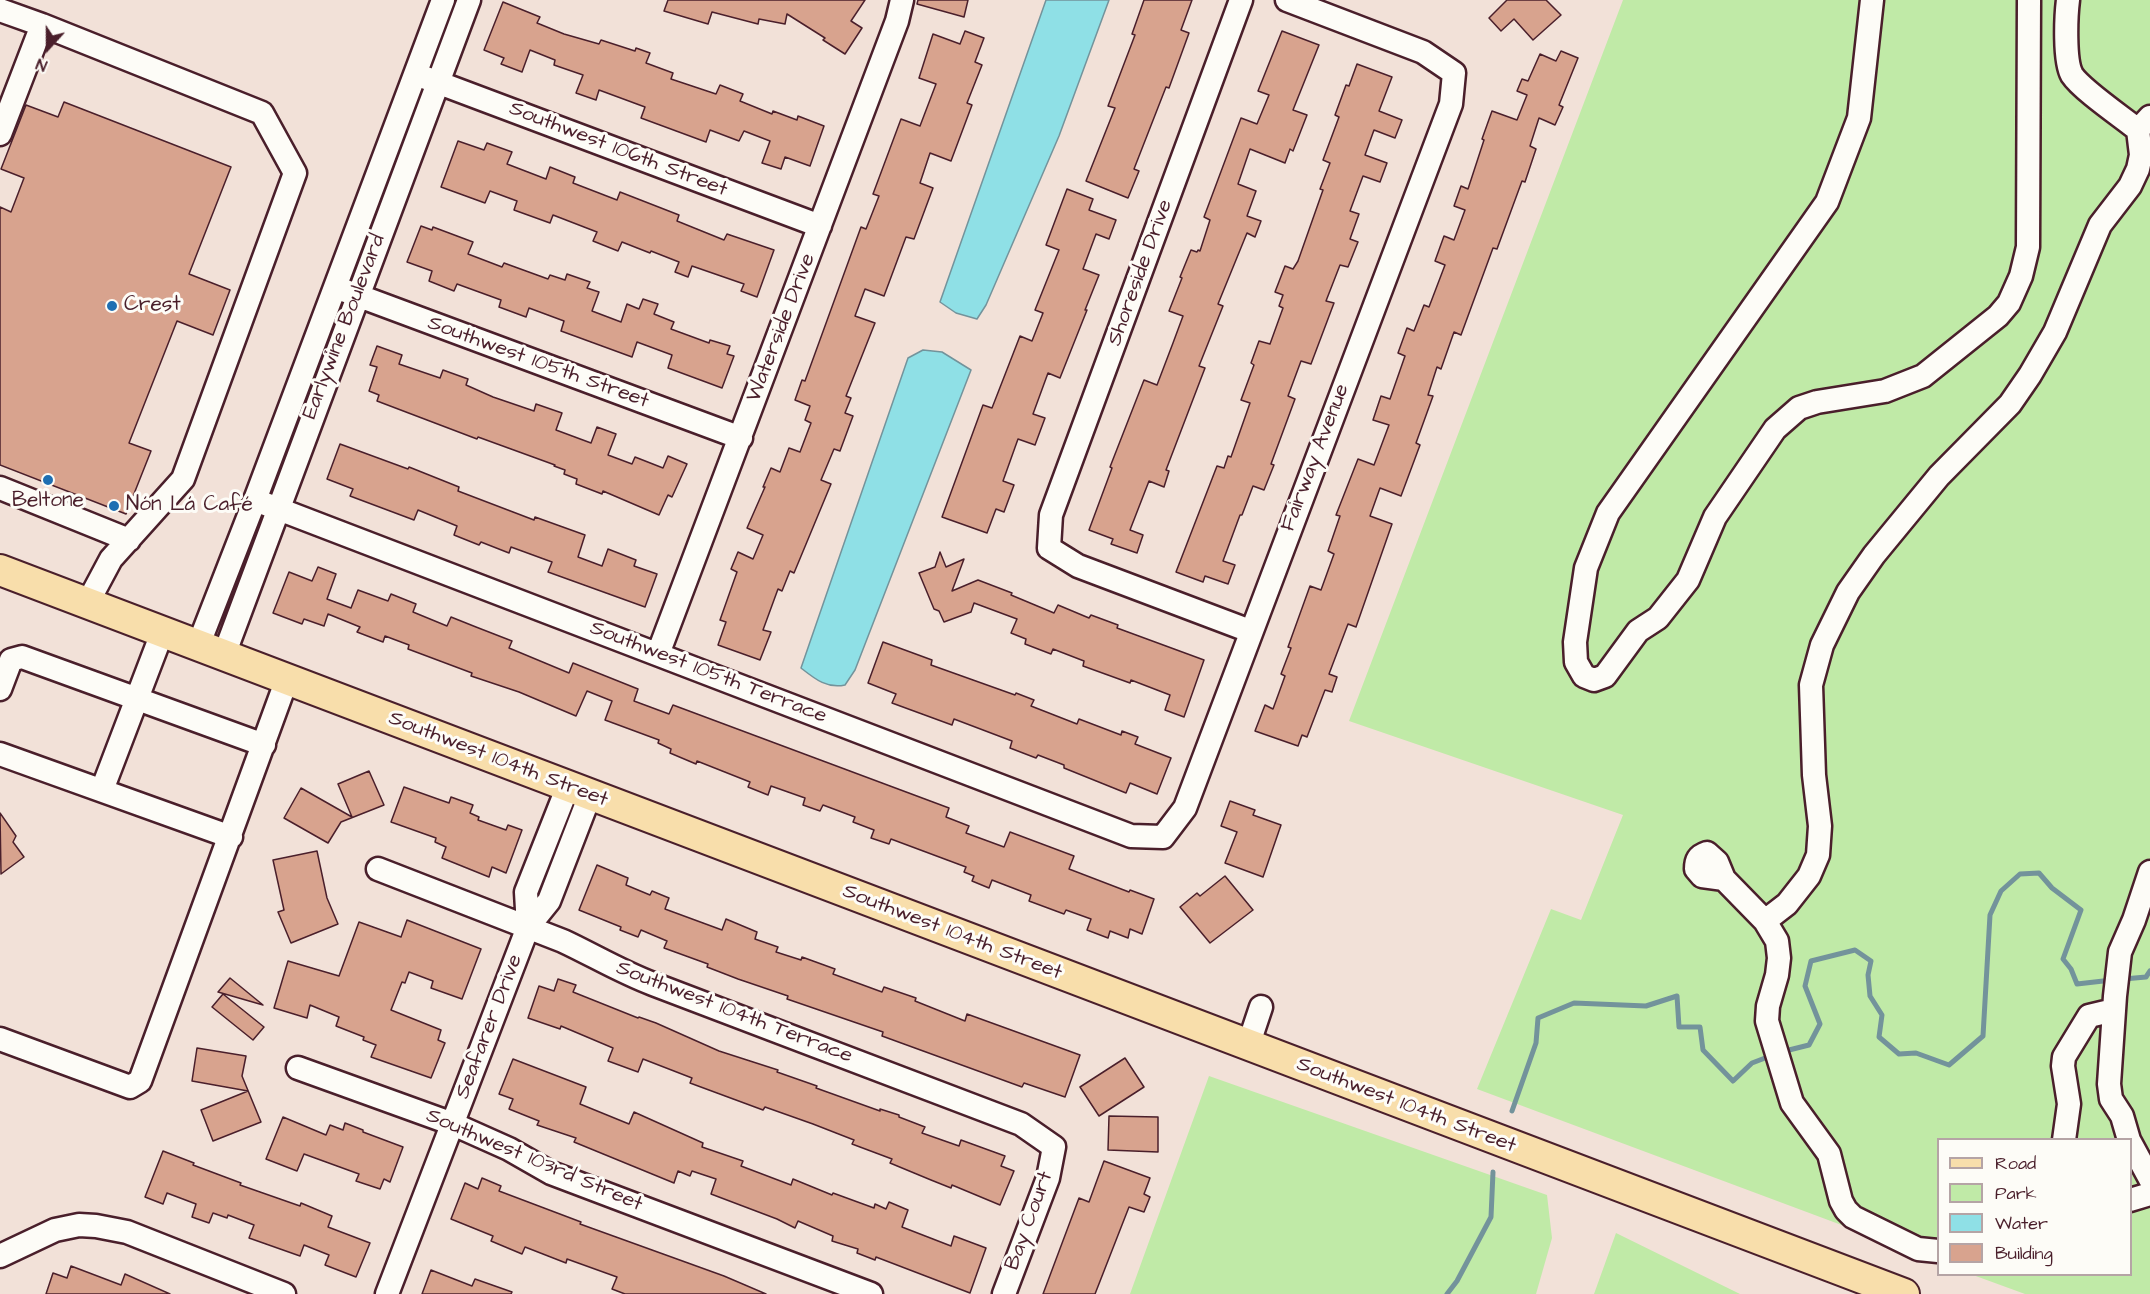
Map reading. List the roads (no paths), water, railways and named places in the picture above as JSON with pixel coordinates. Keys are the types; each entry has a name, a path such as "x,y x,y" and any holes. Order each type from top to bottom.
{"main road":[{"name":"Southwest 104th Street","path":"0,570 1904,1294"}],"street":[{"name":"Earlywine Boulevard","path":"211,651 255,500 442,0"},
{"name":"Earlywine Boulevard","path":"211,651 277,508 469,0"},
{"name":"Waterside Drive","path":"658,654 897,21 902,0"},
{"name":"Shoreside Drive","path":"1242,0 1051,514 1049,548 1078,566 1250,631"},
{"name":"Fairway Avenue","path":"1163,837 1185,808 1451,104 1454,72 1423,52 1287,0"},
{"path":"1872,0 1859,118 1827,202 1608,513 1586,568 1576,631 1576,663 1584,676 1594,680 1605,676 1638,631 1658,618 1688,580 1715,518 1775,429 1800,408 1817,402 1885,391 1923,376 1998,316 2009,303 2021,276 2028,247 2029,0"},
{"path":"1765,921 1787,904 1809,876 1818,855 1820,826 1814,775 1811,685 1822,645 1848,592 1874,555 1939,476 2010,404 2030,375 2055,332 2100,225 2130,186 2138,169 2144,123 2081,84 2072,75 2068,63 2068,0"},
{"path":"0,10 262,113 295,173 183,479 111,559 87,604"},
{"path":"0,134 42,25"},
{"name":"Southwest 106th Street","path":"415,74 820,226"},
{"name":"Southwest 105th Street","path":"335,287 741,438"},
{"path":"0,488 129,540"},
{"name":"Southwest 105th Terrace","path":"255,500 1131,836 1163,837"},
{"path":"102,790 162,633"},
{"path":"0,689 11,660 22,657 264,744"},
{"path":"0,1039 130,1087 140,1081 287,679"},
{"path":"0,754 231,837"},
{"name":"Seafarer Drive","path":"387,1294 528,927 549,901 579,790"},
{"name":"Southwest 104th Terrace","path":"378,869 588,952 627,975 1022,1124 1054,1147"},
{"path":"2129,1138 2122,1116 2111,1099 2109,1084 2118,962 2150,872"},
{"path":"1724,879 1765,921 1777,941 1779,958 1767,1021 1792,1104 1829,1154 1840,1201 1853,1217 1918,1249 1937,1251"},
{"path":"2064,1138 2069,1104 2062,1066 2064,1057 2089,1016 2115,1003"},
{"path":"1248,1046 1261,1007"},
{"name":"Southwest 103rd Street","path":"298,1068 453,1124 509,1149 551,1173 871,1294"},
{"path":"2132,1145 2150,1179"},
{"name":"Bay Court","path":"1004,1294 1048,1178 1054,1147"},
{"path":"2132,1199 2150,1194"},
{"path":"0,1256 55,1230 79,1225 96,1226 127,1232 284,1294"}],"water":[{"path":"1046,0 1109,0 1059,136 986,305 977,319 956,313 940,302"},
{"path":"923,350 942,352 971,370 855,670 845,685 832,686 816,679 801,668 908,358"}],"waterway":[{"path":"1781,1052 1809,1045 1820,1024 1805,986 1811,961 1855,950 1871,961 1868,975 1870,996 1882,1015 1879,1037 1899,1054 1916,1053 1949,1065 1983,1036 1990,915 2001,891 2020,874 2039,873 2052,888 2081,910 2063,959 2071,969 2077,984 2112,980"},
{"path":"2124,979 2146,977 2150,971"},
{"path":"1512,1111 1536,1043 1538,1018 1574,1003 1646,1006 1677,996 1679,1027 1700,1027 1703,1050 1733,1081 1752,1063 1773,1055"},
{"path":"1447,1294 1457,1281 1491,1217 1493,1172"}],"place":[{"name":"Crest","path":"112,306"},
{"name":"Beltone","path":"48,480"},
{"name":"Nón Lá Café","path":"114,506"}]}
